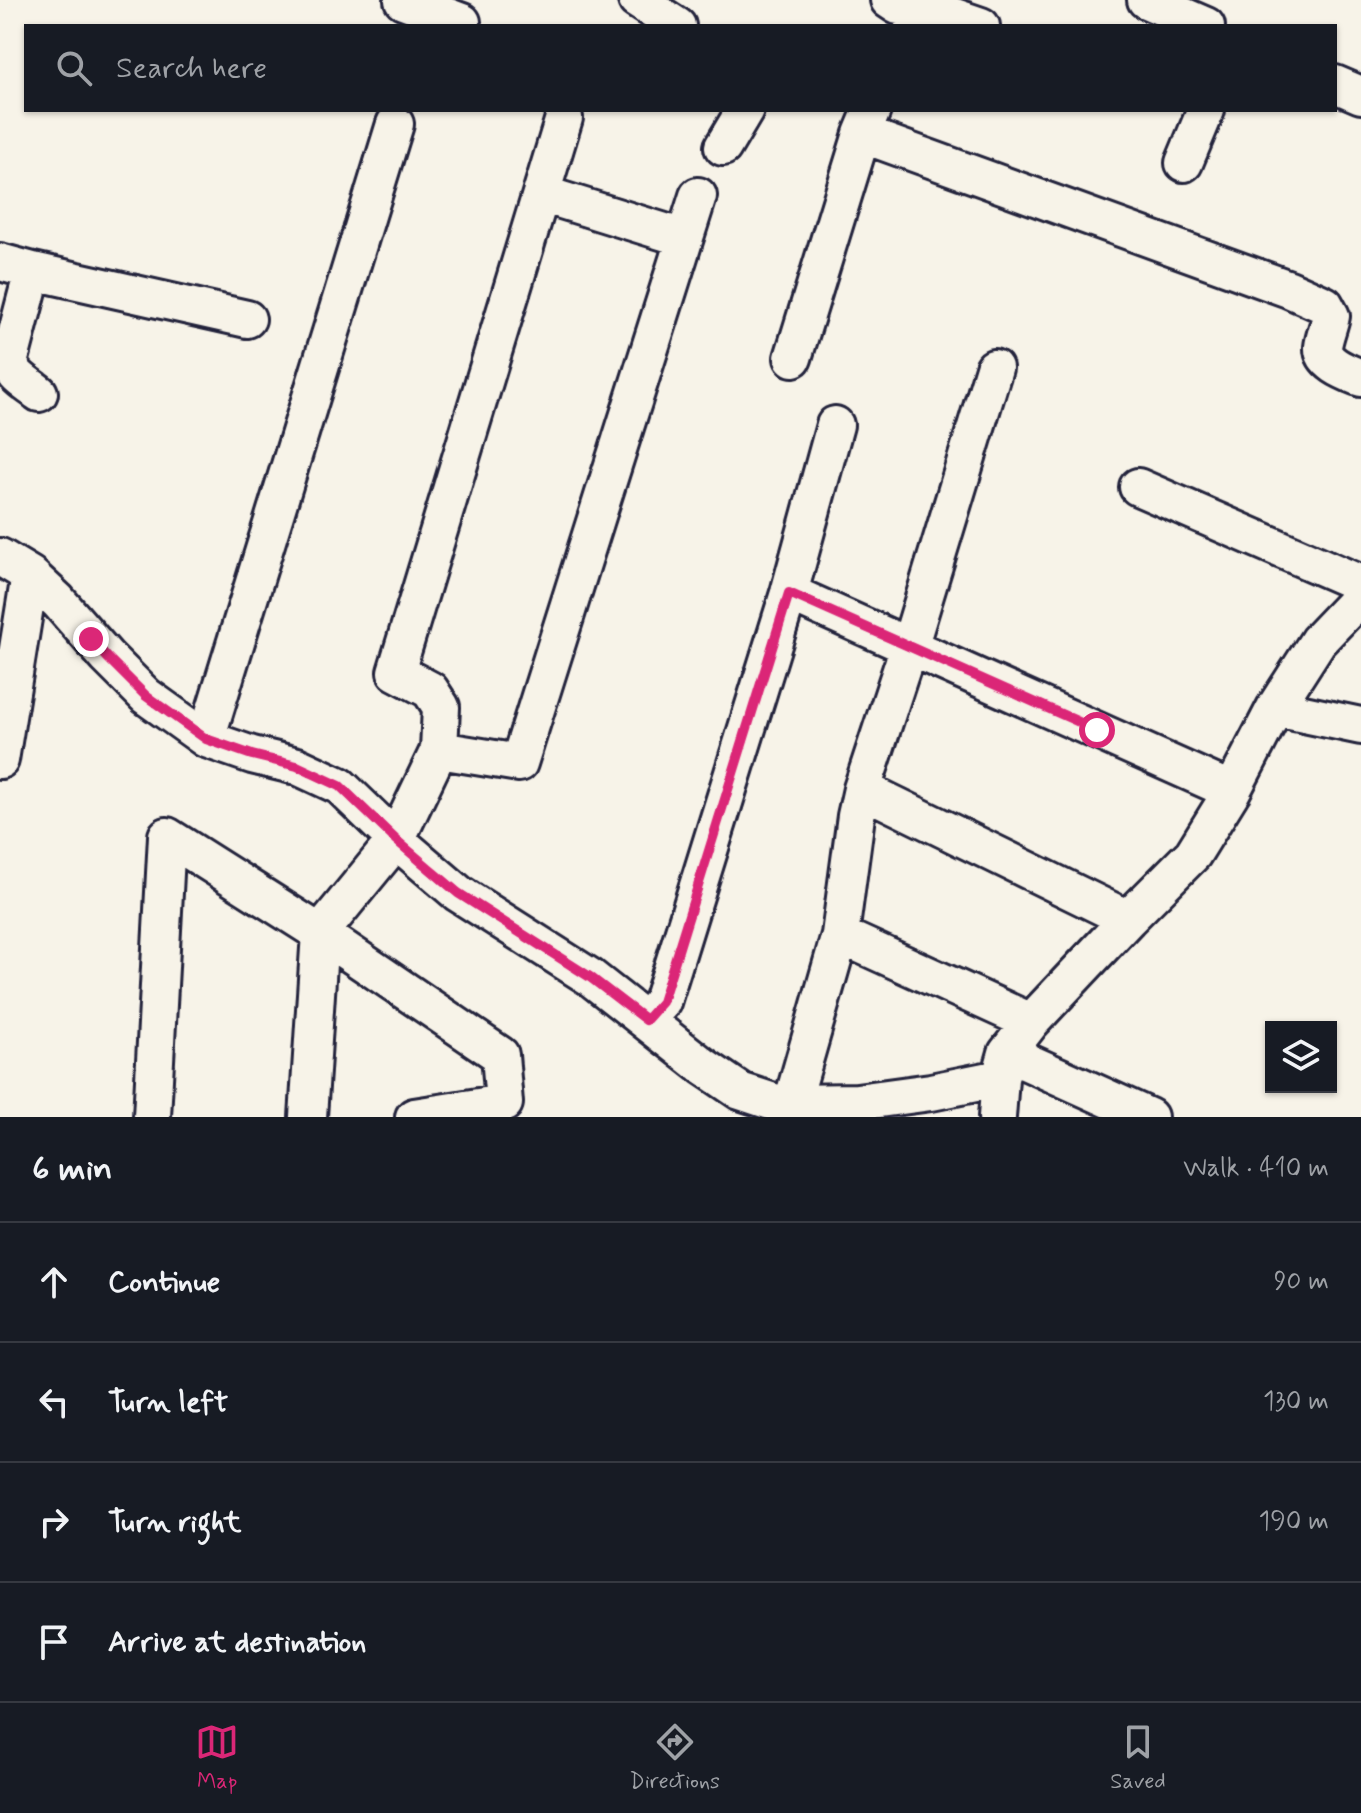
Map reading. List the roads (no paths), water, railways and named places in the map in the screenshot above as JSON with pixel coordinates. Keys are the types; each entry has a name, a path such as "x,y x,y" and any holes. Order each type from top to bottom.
{"street":[{"path":"403,0 462,22"},
{"path":"637,0 674,24"},
{"path":"889,0 898,6 904,0"},
{"path":"1146,0 1201,24"},
{"path":"915,24 926,13 943,13 975,24"},
{"path":"1337,85 1361,95"},
{"path":"723,147 744,112"},
{"path":"1184,163 1205,112"},
{"path":"308,1117 320,933 396,840 439,750 441,707 430,690 396,672 564,118"},
{"path":"793,358 867,122 1325,305 1331,316 1323,348 1325,357 1361,378"},
{"path":"206,739 395,124"},
{"path":"542,194 684,238"},
{"path":"439,750 519,763 698,196"},
{"path":"39,393 13,373 10,367 17,267 247,319"},
{"path":"786,1108 840,935 862,789 994,368"},
{"path":"646,1020 662,1002 789,593 835,425"},
{"path":"1138,487 1361,584"},
{"path":"15,566 58,601 146,696 206,739 297,766 340,786 458,893 590,977 703,1066 740,1091 786,1108 857,1102 931,1092 1004,1066 1149,1117"},
{"path":"0,760 15,566"},
{"path":"789,593 1232,791"},
{"path":"997,1117 1004,1066 1031,1022 1193,854 1232,791 1275,708 1318,641 1361,596"},
{"path":"1275,708 1361,726"},
{"path":"862,789 1128,919"},
{"path":"152,1117 167,836 320,933 500,1055 504,1103 414,1117"},
{"path":"840,935 1031,1022"}]}
